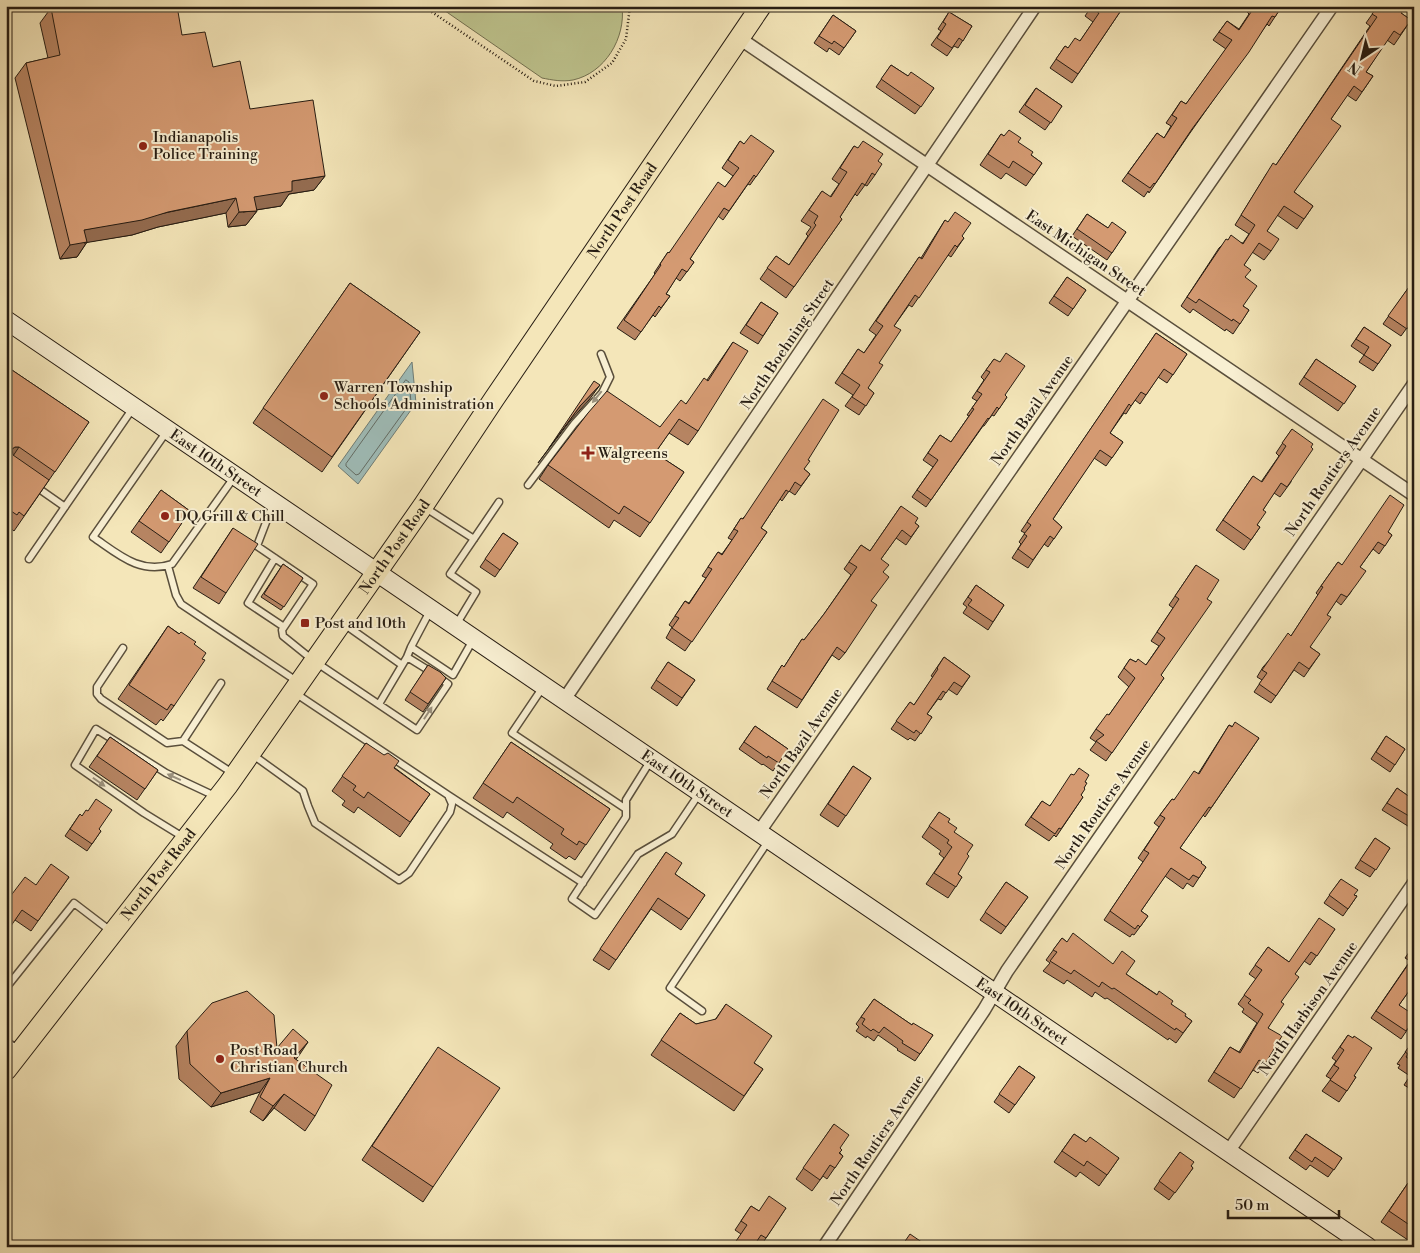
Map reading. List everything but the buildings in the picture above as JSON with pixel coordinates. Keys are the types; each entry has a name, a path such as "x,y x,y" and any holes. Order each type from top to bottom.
{"main road":[{"name":"North Post Road","path":"6,1070 12,1049 113,932 235,775 423,506 761,6"},
{"name":"East 10th Street","path":"6,320 1368,1247"}],"street":[{"name":"North Boehning Street","path":"564,700 1035,6"},
{"name":"North Bazil Avenue","path":"764,836 1128,301 1332,6"},
{"name":"East Michigan Street","path":"739,38 1414,495"},
{"name":"North Routiers Avenue","path":"824,1247 995,992 1007,971 1414,384"},
{"name":"North Harbison Avenue","path":"1228,1152 1414,883"}],"lane":[{"path":"528,485 574,424 602,393 610,377 601,354"},
{"path":"29,559 134,407"},
{"path":"168,430 93,537 129,562 163,567 172,564 235,476"},
{"path":"28,481 65,507"},
{"path":"274,502 257,546 314,584 282,630 283,636 314,661 417,730 448,684 474,639"},
{"path":"455,626 476,592 450,574 499,502"},
{"path":"423,506 474,540"},
{"path":"275,558 248,603 284,627"},
{"path":"168,566 176,595 181,604 448,794 583,883"},
{"path":"379,704 407,657 431,610"},
{"path":"341,622 402,665"},
{"path":"411,647 453,675"},
{"path":"123,648 97,687 97,694 101,699 167,743 184,741 235,775"},
{"path":"407,657 428,670"},
{"path":"440,678 448,684"},
{"path":"184,741 222,683"},
{"path":"543,686 512,733 626,809"},
{"path":"186,839 144,813 75,765 96,729 166,773 218,797"},
{"path":"250,753 303,790 315,823 399,880 409,873 450,812 452,804 448,794"},
{"path":"652,760 626,800 626,817 572,899 595,915 638,854 672,834 700,793"},
{"path":"702,1011 670,988 764,836"},
{"path":"6,988 74,903 113,932"}],"path":[{"path":"423,6 534,80 556,86 585,82 612,62 626,39 630,6"}],"green space":[{"path":"438,6 622,6 621,30 611,52 595,70 573,80 553,80 542,78"}],"water":[{"path":"412,362 416,403 358,484 338,466"}],"place":[{"name":"Indianapolis Police Training","path":"143,146"},
{"name":"Warren Township Schools Administration","path":"324,396"},
{"name":"Walgreens","path":"588,453"},
{"name":"DQ Grill & Chill","path":"165,516"},
{"name":"Post and 10th","path":"305,623"},
{"name":"Post Road Christian Church","path":"220,1059"}]}
